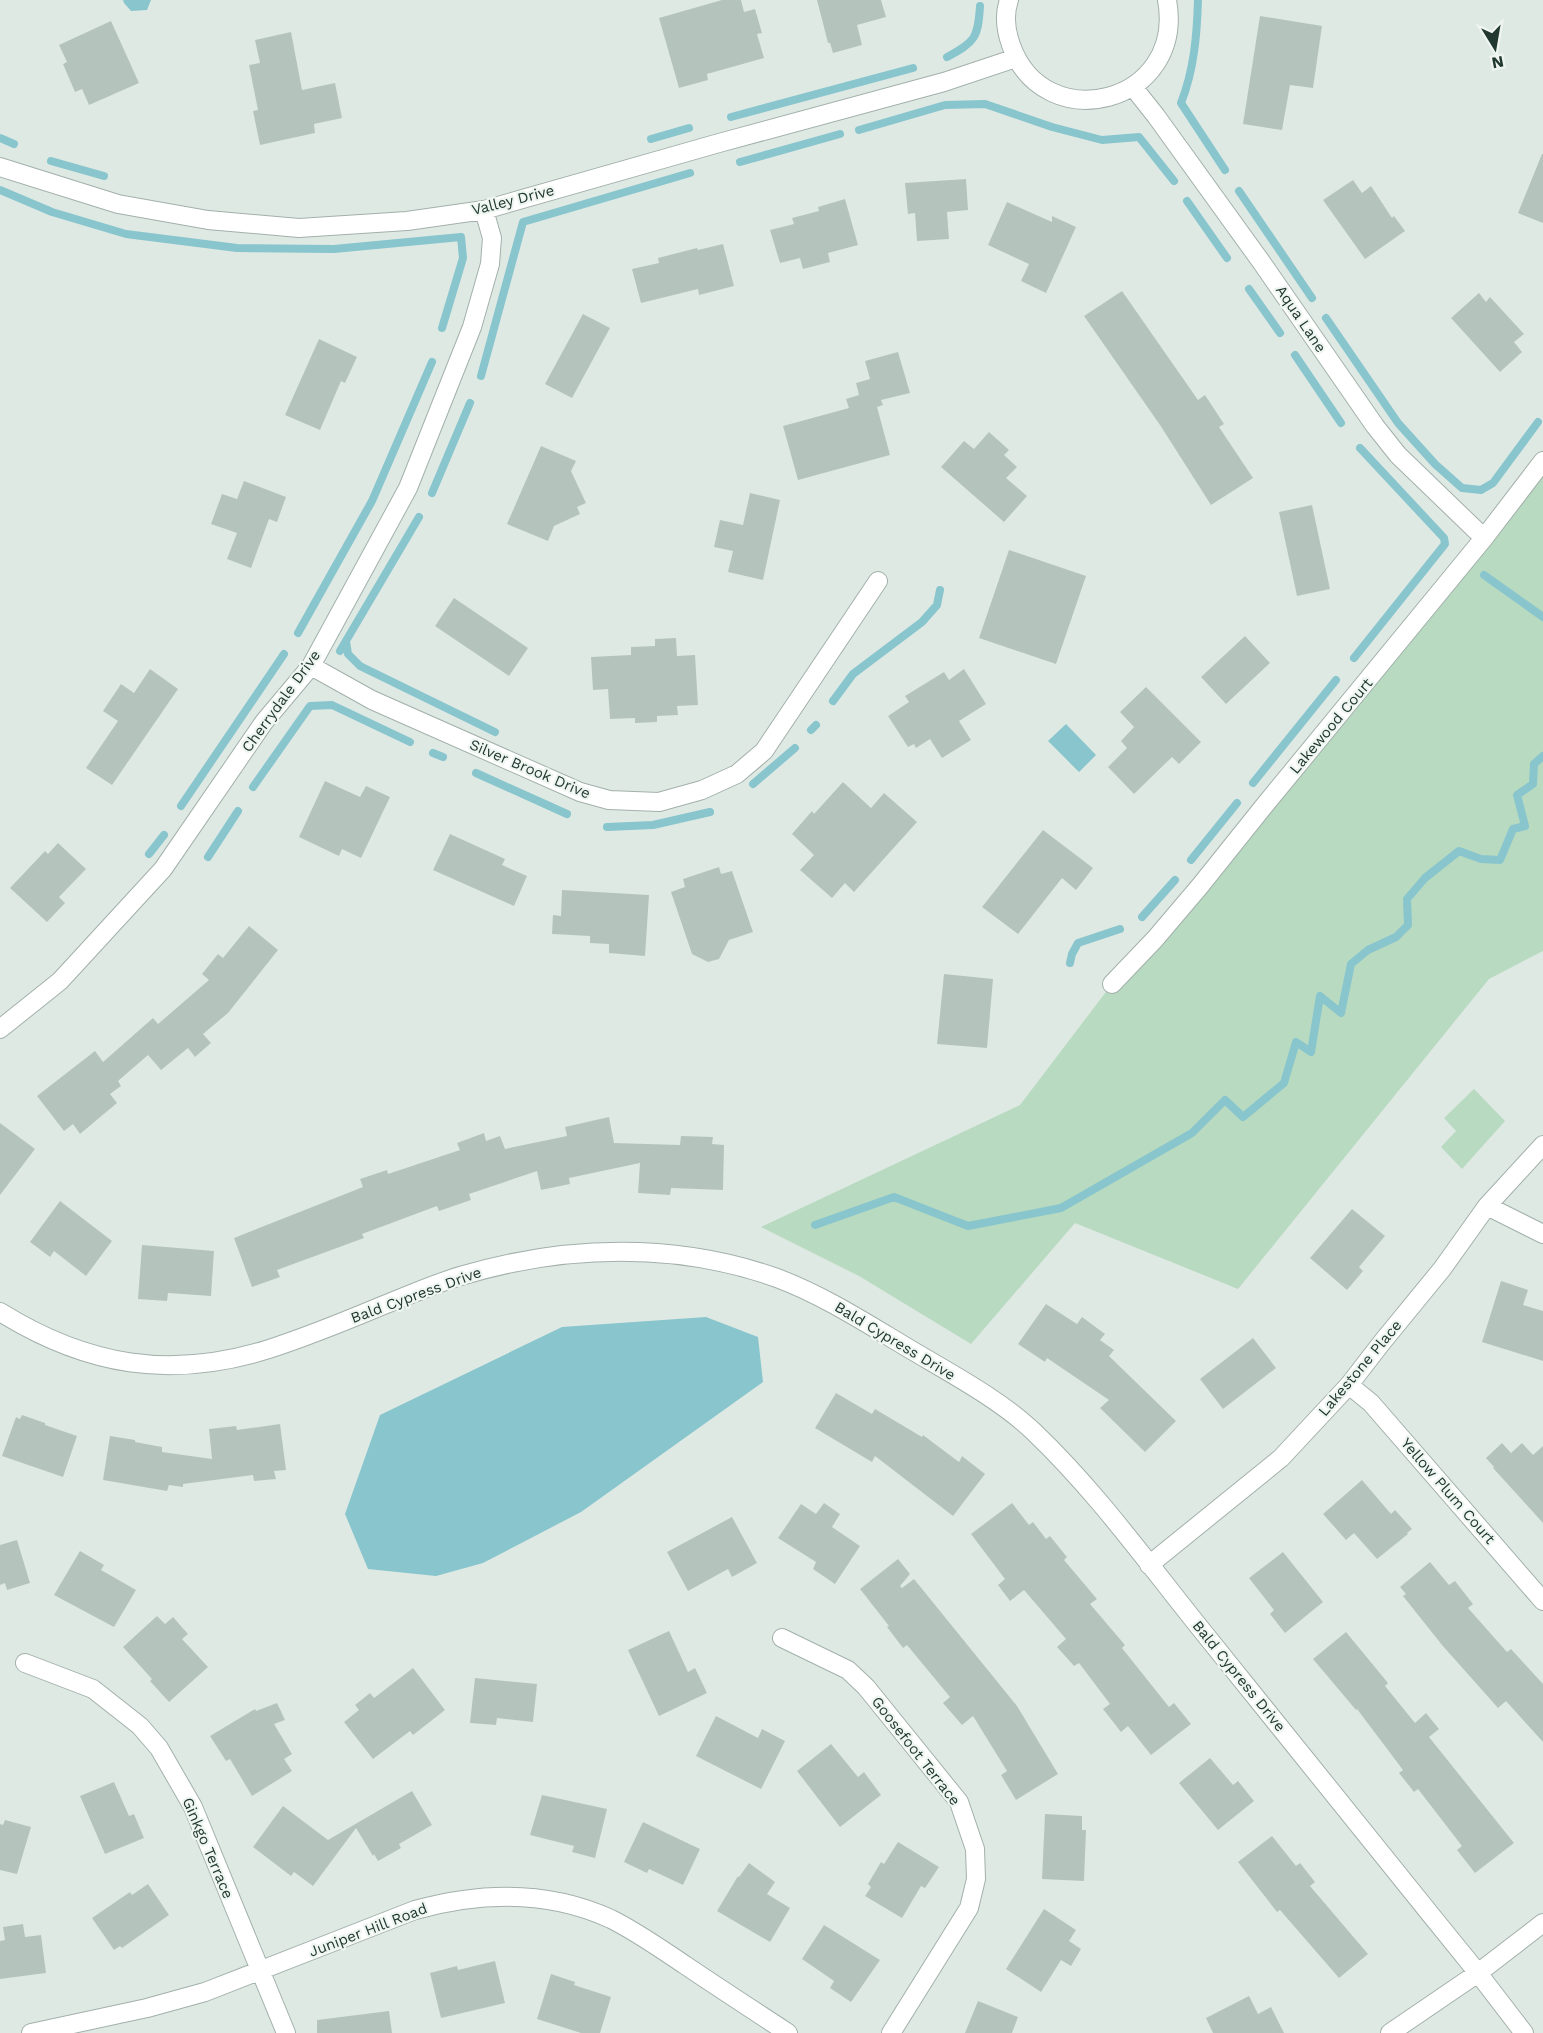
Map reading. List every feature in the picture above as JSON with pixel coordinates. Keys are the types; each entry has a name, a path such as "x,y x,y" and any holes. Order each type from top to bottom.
{"street":[{"path":"1009,0 1007,32 1016,58 1032,79 1055,94 1081,100 1108,98 1133,87 1153,69 1166,44 1170,18 1167,0"},
{"name":"Valley Drive","path":"0,167 118,204 208,220 299,228 407,221 484,210 709,145 944,82 1016,58"},
{"name":"Aqua Lane","path":"1133,87 1262,263 1381,433 1405,463 1484,538"},
{"name":"Cherrydale Drive","path":"0,1029 60,981 163,869 264,722 311,666 408,489 472,327 490,264 492,238 484,210"},
{"name":"Lakewood Court","path":"1112,984 1155,939 1200,886 1484,538 1543,461"},
{"name":"Silver Brook Drive","path":"311,666 372,700 580,792 609,800 659,802 702,790 736,774 764,751 878,581"},
{"name":"Lakestone Place","path":"1149,1565 1281,1458 1349,1385 1442,1269 1487,1206 1543,1145"},
{"path":"1487,1206 1543,1233"},
{"name":"Bald Cypress Drive","path":"0,1312 29,1330 91,1356 124,1363 192,1365 227,1360 266,1350 459,1276 543,1257 637,1251 720,1262 778,1279 834,1304 948,1372 1032,1429 1100,1504 1524,2033"},
{"name":"Yellow Plum Court","path":"1349,1385 1371,1403 1543,1601"},
{"name":"Goosefoot Terrace","path":"782,1638 848,1670 866,1688 959,1802 975,1849 976,1879 969,1908 891,2033"},
{"name":"Ginkgo Terrace","path":"25,1663 93,1689 140,1726 159,1748 193,1807 286,2033"},
{"name":"Juniper Hill Road","path":"30,2033 205,1992 415,1910 445,1902 491,1896 535,1898 574,1906 611,1919 640,1935 788,2033"},
{"path":"1390,2033 1478,1973 1543,1923"}],"green space":[{"path":"1543,461 1543,951 1489,979 1238,1289 1075,1223 971,1344 859,1276 761,1227 1020,1105 1112,984"},
{"path":"1474,1089 1505,1121 1462,1169 1441,1147 1456,1131 1444,1118"}],"water":[{"path":"123,0 151,0 147,10 131,11"},
{"path":"1066,724 1096,755 1079,772 1048,741"},
{"path":"706,1317 758,1337 763,1382 581,1512 483,1563 436,1576 368,1569 345,1514 380,1415 562,1327"}],"building":[{"path":"722,0 741,0 744,12 755,9 762,33 757,34 764,58 707,74 708,80 679,88 659,18"},
{"path":"817,0 881,0 886,17 857,25 862,45 833,53 828,43"},
{"path":"1260,16 1322,26 1313,88 1290,85 1282,130 1243,124"},
{"path":"111,21 139,83 89,105 82,89 75,92 63,64 67,62 59,45"},
{"path":"291,32 302,90 335,83 342,118 314,124 315,133 260,145 253,111 258,110 249,65 260,63 255,40"},
{"path":"1543,154 1543,223 1518,213"},
{"path":"966,179 968,210 947,212 949,239 917,241 915,213 908,214 905,183"},
{"path":"1353,180 1362,193 1371,186 1392,218 1394,216 1405,231 1365,259 1323,200"},
{"path":"845,199 858,245 828,253 830,262 803,269 800,258 780,263 770,230 794,224 792,218 819,211 818,207"},
{"path":"1007,202 1052,222 1052,216 1076,227 1046,293 1021,281 1029,264 988,245"},
{"path":"723,244 734,286 699,295 698,289 641,303 632,269 659,263 658,258"},
{"path":"1122,291 1198,400 1205,395 1224,424 1219,427 1253,478 1211,505 1160,425 1084,316"},
{"path":"1479,293 1486,302 1490,297 1524,334 1514,342 1522,352 1500,372 1451,318"},
{"path":"583,314 610,328 572,398 545,384"},
{"path":"319,339 357,357 345,383 341,381 320,430 285,415"},
{"path":"898,352 910,393 881,400 883,405 877,407 890,455 798,480 783,426 849,408 846,399 859,395 856,383 870,379 865,361"},
{"path":"989,432 1009,450 1004,455 1017,467 1006,478 1027,496 1004,522 941,467 964,441 974,449"},
{"path":"541,446 576,461 571,471 586,503 577,507 580,514 554,526 548,541 507,524"},
{"path":"244,481 286,497 277,522 269,519 251,568 227,559 237,533 211,524 222,494 237,499"},
{"path":"750,493 780,500 763,580 728,572 733,551 714,547 720,520 743,525"},
{"path":"1312,505 1330,589 1297,596 1279,512"},
{"path":"1009,550 1086,576 1056,664 979,638"},
{"path":"454,598 528,648 509,676 435,626"},
{"path":"1245,636 1270,663 1226,704 1201,677"},
{"path":"676,638 677,656 695,655 698,705 677,706 678,715 657,716 657,722 635,723 635,718 610,719 608,689 593,690 591,657 631,655 631,647 655,646 655,639"},
{"path":"150,669 178,689 112,785 86,768 118,721 103,711 121,684 134,693"},
{"path":"964,669 986,704 959,721 971,740 942,758 930,739 916,748 914,744 908,747 888,716 909,702 905,696 944,672 949,680"},
{"path":"1146,687 1201,742 1179,764 1172,757 1134,794 1108,767 1127,748 1121,741 1134,727 1120,712"},
{"path":"325,781 360,797 366,786 390,797 361,858 342,849 339,856 299,837"},
{"path":"843,782 871,808 884,793 917,822 854,892 845,883 832,898 800,870 814,855 792,834 812,811 814,814"},
{"path":"1043,830 1093,868 1076,890 1062,878 1018,934 982,907"},
{"path":"450,834 505,859 502,865 527,876 514,906 433,870"},
{"path":"58,843 86,869 59,897 65,903 47,922 10,888 45,851 48,854"},
{"path":"719,867 721,874 732,871 753,932 729,940 719,959 708,962 692,954 671,892 685,887 683,879"},
{"path":"562,890 649,895 645,956 609,953 609,944 590,943 590,936 552,934 553,915 561,916"},
{"path":"249,926 278,950 228,1013 203,1034 211,1043 195,1057 188,1048 161,1070 148,1055 118,1081 121,1086 110,1094 117,1103 80,1134 73,1124 64,1131 37,1096 95,1051 103,1062 153,1018 158,1024 209,980 202,974 218,954 223,958"},
{"path":"944,974 993,979 987,1048 937,1044"},
{"path":"609,1117 614,1143 680,1145 681,1136 713,1137 712,1144 724,1145 723,1190 671,1188 670,1195 638,1193 640,1163 569,1178 570,1184 541,1190 537,1171 469,1194 471,1200 439,1211 437,1206 362,1234 364,1238 277,1270 280,1277 252,1287 234,1238 363,1187 360,1179 387,1170 388,1174 460,1150 457,1143 484,1133 486,1141 500,1136 505,1149 567,1136 565,1127"},
{"path":"0,1123 35,1149 0,1195"},
{"path":"60,1201 112,1241 86,1276 54,1251 50,1257 30,1242"},
{"path":"1352,1209 1385,1236 1359,1267 1363,1271 1347,1290 1310,1258"},
{"path":"142,1245 214,1251 211,1296 168,1293 167,1301 138,1299"},
{"path":"1501,1281 1528,1290 1523,1305 1543,1311 1543,1361 1482,1342"},
{"path":"1046,1304 1077,1324 1082,1317 1105,1334 1100,1340 1114,1350 1109,1356 1176,1421 1145,1452 1100,1408 1109,1400 1047,1358 1045,1362 1018,1344"},
{"path":"1253,1338 1276,1368 1223,1409 1200,1379"},
{"path":"836,1393 872,1414 875,1409 922,1437 923,1435 959,1462 962,1456 985,1474 953,1516 875,1456 872,1462 815,1428"},
{"path":"22,1415 77,1436 63,1477 2,1456 16,1417 20,1419"},
{"path":"280,1424 286,1470 274,1471 276,1479 254,1481 253,1475 183,1484 183,1487 169,1485 167,1491 103,1480 110,1436 162,1447 162,1452 212,1459 209,1429 236,1426 237,1430"},
{"path":"1502,1443 1511,1453 1522,1443 1533,1455 1543,1446 1543,1523 1486,1458"},
{"path":"1362,1480 1391,1514 1395,1510 1412,1529 1377,1559 1354,1533 1346,1540 1323,1514"},
{"path":"824,1503 840,1514 832,1527 860,1546 835,1584 813,1569 816,1562 778,1538 801,1504 816,1514"},
{"path":"1012,1503 1029,1525 1033,1522 1046,1539 1050,1536 1067,1557 1064,1560 1097,1599 1090,1604 1125,1645 1122,1648 1169,1707 1174,1703 1191,1724 1151,1755 1128,1726 1121,1732 1103,1709 1110,1704 1079,1663 1074,1666 1057,1647 1066,1639 1024,1590 1010,1601 998,1585 1005,1579 971,1534"},
{"path":"732,1517 757,1563 732,1577 728,1569 688,1591 667,1552"},
{"path":"17,1540 30,1583 7,1590 5,1583 0,1585 0,1545"},
{"path":"80,1551 104,1565 101,1570 136,1590 114,1627 54,1595"},
{"path":"1283,1552 1323,1602 1285,1633 1270,1614 1274,1610 1249,1578"},
{"path":"898,1559 910,1574 900,1586 902,1588 914,1579 1017,1706 1058,1774 1016,1800 1001,1775 1007,1771 973,1716 962,1725 943,1703 950,1697 907,1645 903,1648 860,1589"},
{"path":"1430,1562 1449,1585 1455,1581 1473,1604 1468,1608 1507,1652 1511,1649 1543,1684 1543,1742 1506,1701 1498,1708 1442,1645 1403,1596 1406,1594 1400,1587"},
{"path":"157,1616 165,1624 173,1617 188,1634 182,1639 208,1667 169,1702 123,1647"},
{"path":"669,1631 688,1672 695,1668 707,1693 659,1716 628,1650"},
{"path":"1346,1632 1388,1683 1385,1686 1415,1723 1426,1713 1439,1729 1429,1737 1514,1843 1475,1873 1457,1850 1462,1846 1418,1789 1414,1792 1399,1773 1403,1770 1357,1709 1313,1659"},
{"path":"413,1668 445,1710 413,1735 410,1731 373,1759 344,1722 359,1710 355,1705 370,1693 374,1698"},
{"path":"475,1678 537,1684 533,1722 497,1718 496,1725 470,1723"},
{"path":"277,1703 285,1720 274,1724 292,1754 284,1759 292,1771 252,1796 230,1759 226,1761 210,1736 255,1709 256,1711"},
{"path":"716,1716 758,1738 762,1729 785,1741 761,1789 696,1756"},
{"path":"831,1744 858,1777 864,1772 881,1795 840,1827 797,1771"},
{"path":"1210,1758 1233,1785 1238,1781 1254,1801 1218,1830 1179,1783"},
{"path":"114,1782 129,1816 134,1814 144,1838 105,1854 80,1796"},
{"path":"412,1791 432,1825 399,1844 401,1848 378,1861 356,1828 313,1886 294,1872 291,1876 253,1847 283,1806 328,1840"},
{"path":"542,1795 607,1809 595,1858 572,1852 574,1846 530,1835"},
{"path":"1045,1814 1082,1816 1082,1830 1086,1830 1084,1881 1042,1879"},
{"path":"5,1820 31,1827 17,1874 0,1870 0,1824 3,1825"},
{"path":"643,1822 700,1849 683,1885 649,1869 647,1873 624,1862"},
{"path":"1272,1836 1296,1866 1300,1863 1315,1882 1310,1886 1368,1954 1339,1978 1280,1910 1277,1912 1238,1862"},
{"path":"898,1842 939,1867 925,1888 921,1886 902,1918 865,1896 871,1887 868,1884 881,1862 884,1864"},
{"path":"749,1863 775,1882 767,1894 790,1908 770,1942 717,1911 738,1876"},
{"path":"148,1884 169,1915 122,1948 120,1946 114,1950 92,1918 130,1892 132,1895"},
{"path":"1044,1909 1076,1930 1069,1941 1081,1949 1071,1966 1061,1960 1041,1992 1006,1969"},
{"path":"23,1924 25,1937 41,1935 46,1973 0,1979 0,1941 5,1940 3,1927"},
{"path":"824,1925 880,1960 851,2002 830,1988 834,1981 802,1959"},
{"path":"495,1961 505,2003 441,2018 430,1973 457,1966 458,1970"},
{"path":"551,1974 575,1982 574,1985 611,1997 600,2033 581,2033 537,2019"},
{"path":"1249,1996 1258,2014 1271,2007 1284,2033 1213,2033 1206,2018"},
{"path":"978,2001 1018,2017 1012,2033 965,2033"},
{"path":"389,2011 392,2033 317,2033 317,2020"}],"waterway":[{"path":"1198,0 1194,52 1181,103 1225,170"},
{"path":"947,57 964,47 973,38 978,25 980,6"},
{"path":"731,117 913,68"},
{"path":"859,130 945,105 985,104 1052,127 1102,140 1139,137 1174,181"},
{"path":"651,139 689,128"},
{"path":"740,162 840,134"},
{"path":"0,138 14,144"},
{"path":"51,161 104,176"},
{"path":"481,376 523,222 690,173"},
{"path":"0,190 52,212 126,234 237,248 334,249 461,237 463,258 442,328"},
{"path":"1239,191 1312,298"},
{"path":"1187,201 1227,258"},
{"path":"1249,289 1280,333"},
{"path":"1326,318 1398,423 1435,464 1462,488 1481,490 1493,483 1538,422"},
{"path":"1295,355 1341,423"},
{"path":"298,633 372,501 432,362"},
{"path":"432,493 470,403"},
{"path":"1354,658 1445,544 1444,538 1360,448"},
{"path":"340,651 419,517"},
{"path":"1484,575 1543,617"},
{"path":"833,701 853,674 922,622 937,605 940,590"},
{"path":"346,641 348,654 360,666 495,732"},
{"path":"181,806 284,654"},
{"path":"1253,783 1336,680"},
{"path":"253,787 310,706 332,705 410,742"},
{"path":"811,730 816,725"},
{"path":"753,784 795,748"},
{"path":"433,753 443,757"},
{"path":"815,1225 894,1197 968,1226 1061,1208 1192,1133 1225,1100 1243,1117 1284,1083 1296,1042 1311,1052 1320,996 1341,1013 1351,964 1368,950 1396,937 1408,925 1407,899 1425,878 1459,851 1481,859 1500,860 1513,829 1525,826 1517,795 1533,784 1534,764 1543,756"},
{"path":"476,773 567,814"},
{"path":"1191,860 1237,803"},
{"path":"208,857 238,811"},
{"path":"607,827 653,825 710,812"},
{"path":"149,854 164,835"},
{"path":"1142,917 1175,880"},
{"path":"1070,963 1078,943 1120,929"}]}
